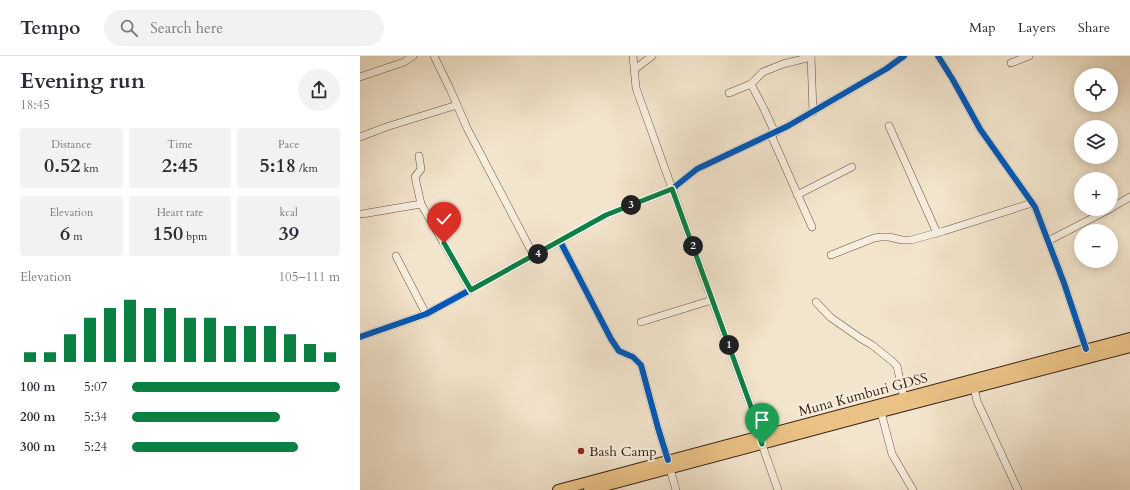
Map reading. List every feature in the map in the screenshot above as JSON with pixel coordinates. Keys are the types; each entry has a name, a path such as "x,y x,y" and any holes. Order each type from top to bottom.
{"highway":[{"name":"Muna Kumburi GDSS","path":"589,490 669,465 904,398 1130,338"},
{"name":"Muna Kumburi GDSS","path":"761,440 881,412 1130,347"},
{"name":"Muna Kumburi GDSS","path":"558,490 669,465"}],"street":[{"path":"360,78 404,62 413,56"},
{"path":"434,56 467,128 534,256"},
{"path":"633,56 636,88 750,404 778,490"},
{"path":"635,69 652,56"},
{"path":"729,94 751,84 763,72 783,64 811,56 813,112"},
{"path":"360,337 426,314 534,256 606,215 672,189 697,170 773,134 813,112 886,69 904,56"},
{"path":"938,56 954,80 980,129 1037,212 1086,349"},
{"path":"1011,63 1029,56"},
{"path":"751,84 764,109 797,195 812,227"},
{"path":"360,137 386,127 457,105"},
{"path":"889,126 937,233"},
{"path":"419,156 422,169 415,177 421,204 471,290"},
{"path":"797,195 852,167"},
{"path":"1118,205 1130,197"},
{"path":"832,255 874,238 882,237 911,240 1032,203"},
{"path":"362,214 421,204"},
{"path":"1048,241 1097,216"},
{"path":"560,241 611,339 619,351 634,357 641,365 676,490"},
{"path":"396,256 426,314"},
{"path":"641,322 712,300"},
{"path":"816,302 830,317 872,345 897,366 904,398"},
{"path":"974,388 977,401 1018,490"},
{"path":"881,412 892,454 913,490"}],"cycle path":[{"path":"560,241 606,215 672,189 697,169 788,126 886,69 904,56"},
{"path":"938,56 980,129 1035,207 1064,283 1086,349"},
{"path":"360,337 426,314 560,241 611,339 619,351 633,357 641,365 668,460"}],"place":[{"name":"Bash Camp","path":"581,451"}],"route":[{"path":"444,243 471,290 606,215 672,189 750,404 762,444"}]}
